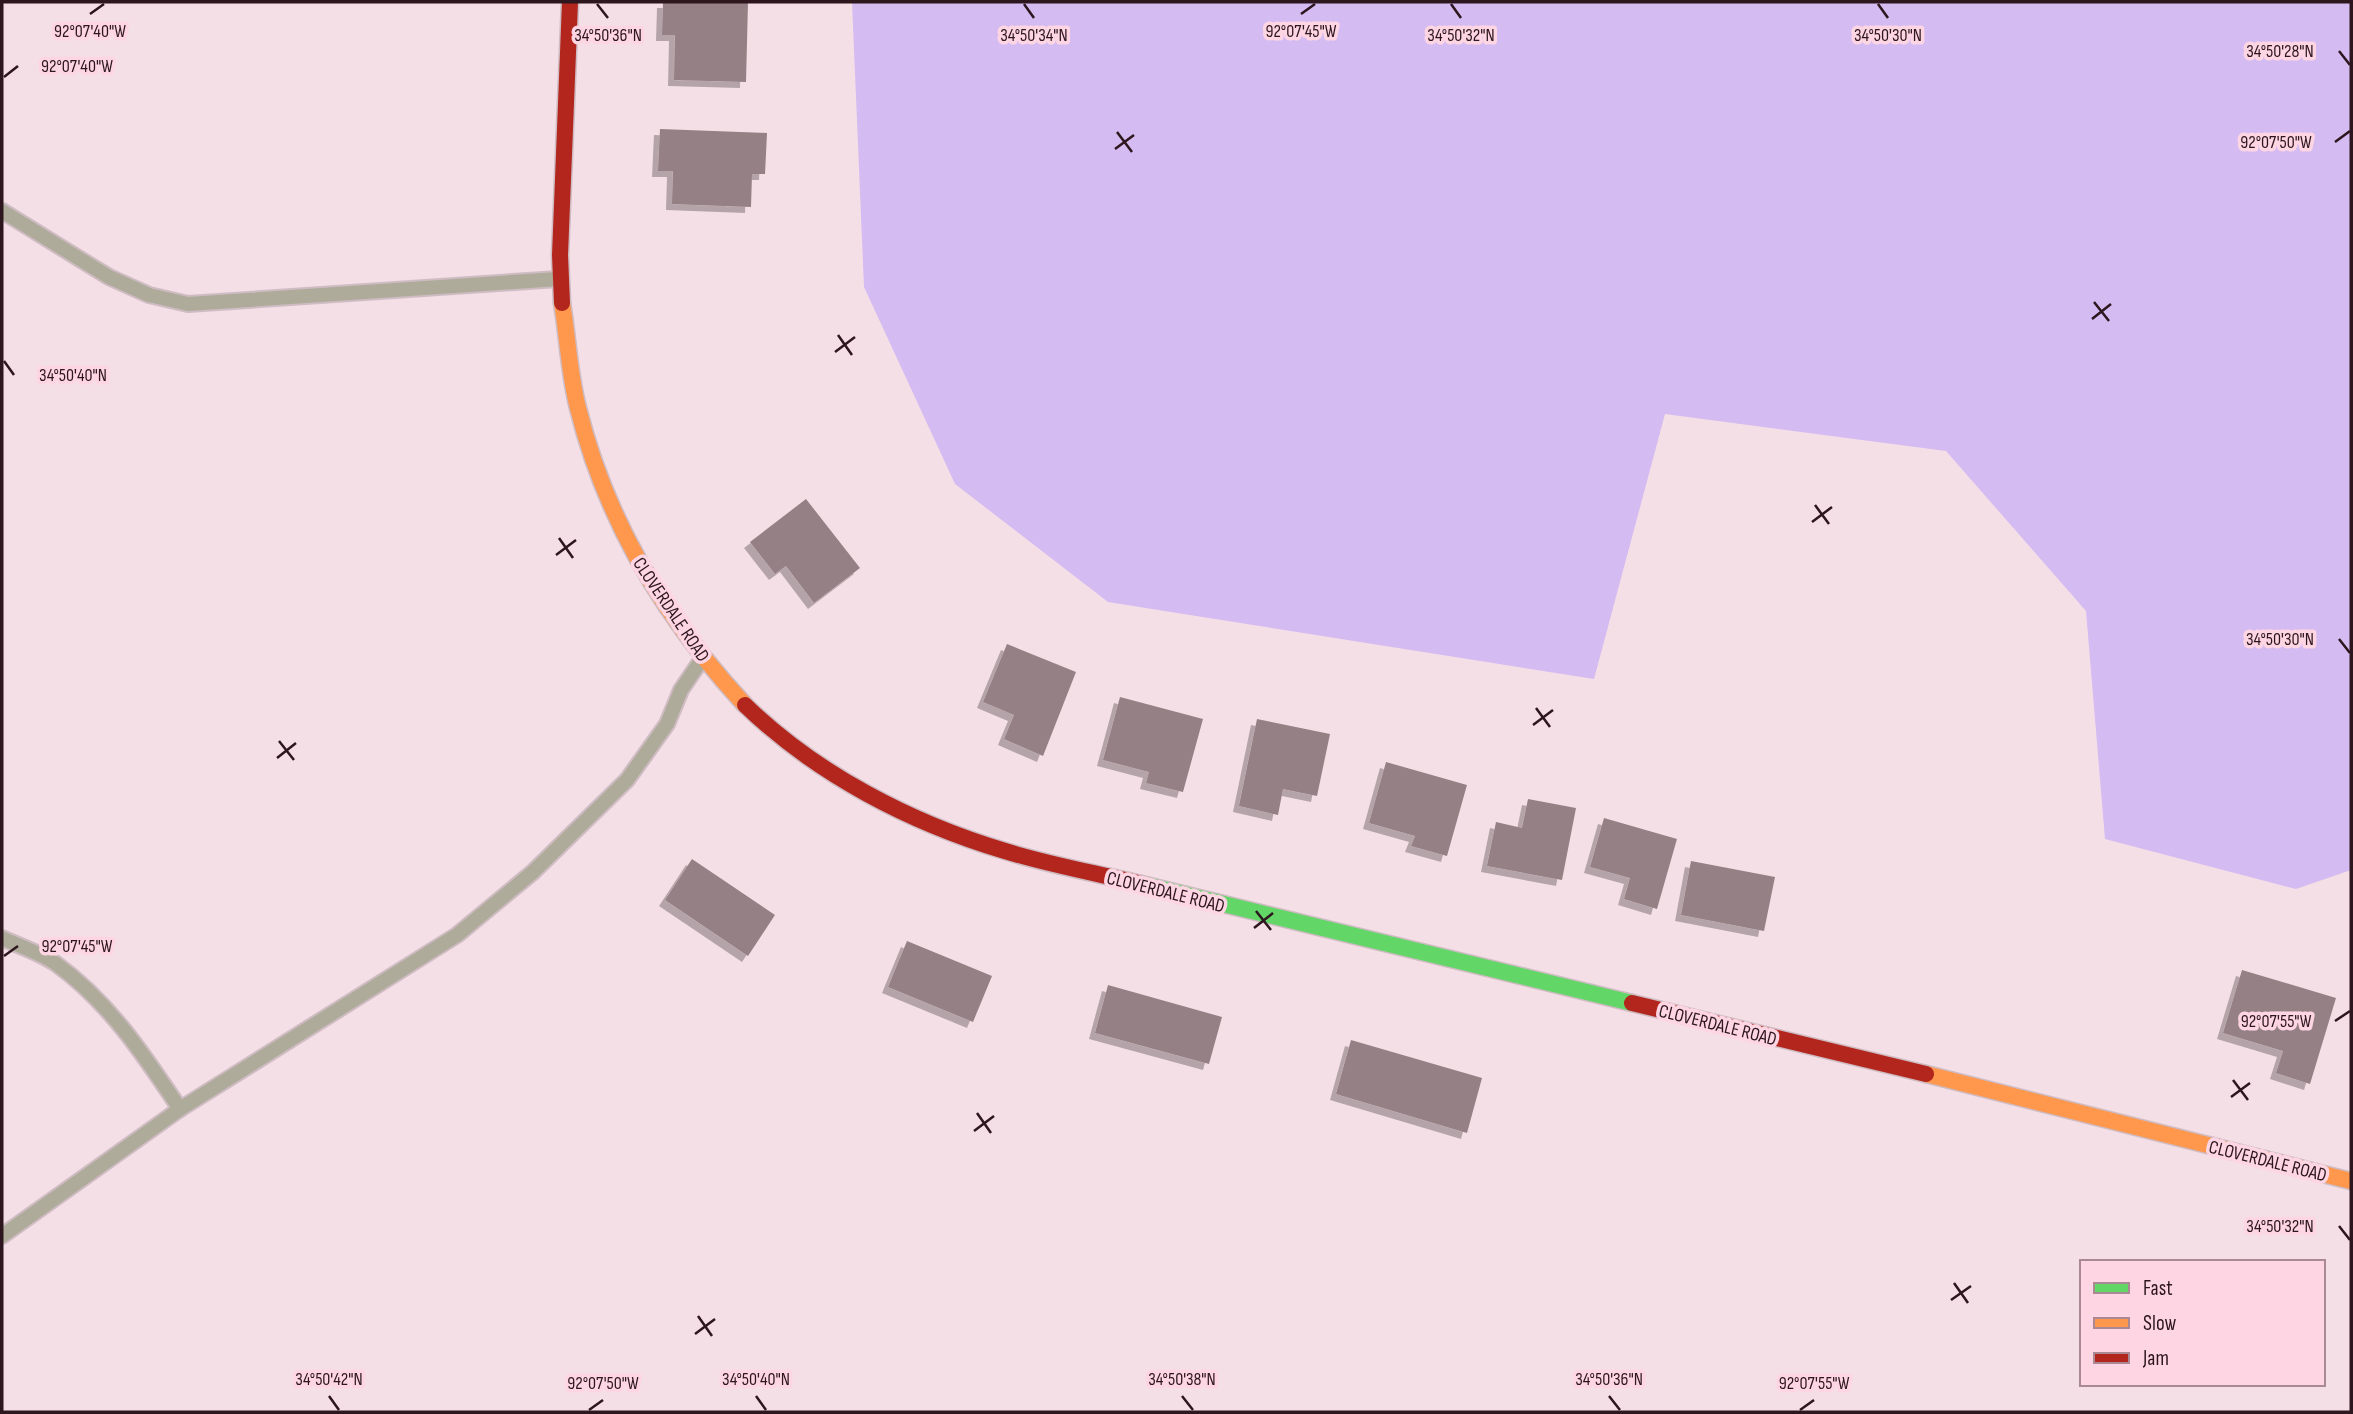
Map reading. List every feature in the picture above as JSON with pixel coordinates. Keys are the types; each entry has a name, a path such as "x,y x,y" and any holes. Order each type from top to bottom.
{"street":[{"name":"CLOVERDALE ROAD","path":"570,2 559,279 578,409 604,489 639,565 685,635 703,657 739,699 780,736 856,788 904,814 1007,852 2056,1105 2351,1181"}],"lane":[{"path":"2,211 109,277 149,295 188,304 559,279"},
{"path":"2,1236 180,1109 457,935 533,872 627,780 667,724 681,690 703,657"},
{"path":"2,938 53,962 99,1000 134,1040 180,1109"}],"shaded area":[{"path":"852,2 2351,2 2351,870 2296,889 2105,839 2086,611 1946,451 1665,414 1594,679 1108,602 955,484 864,287"}],"building":[{"path":"663,2 748,2 746,82 674,80 675,35 662,35"},
{"path":"660,129 767,133 765,174 752,174 751,207 672,204 673,171 658,171"},
{"path":"806,499 860,568 814,603 786,566 775,574 750,542"},
{"path":"1007,644 1076,672 1043,756 1004,739 1014,715 983,702"},
{"path":"1120,697 1203,719 1183,792 1146,783 1149,772 1103,760"},
{"path":"1257,719 1330,734 1317,796 1283,789 1278,815 1239,806"},
{"path":"1386,762 1467,785 1447,856 1411,846 1415,836 1369,823"},
{"path":"1528,799 1576,808 1562,880 1487,866 1496,822 1522,828"},
{"path":"1604,818 1677,839 1657,909 1624,899 1630,878 1590,867"},
{"path":"692,859 775,915 748,956 665,900"},
{"path":"1691,861 1775,877 1764,931 1681,915"},
{"path":"907,941 992,976 973,1022 888,987"},
{"path":"2242,970 2336,998 2310,1084 2276,1073 2283,1051 2223,1033"},
{"path":"1108,985 1222,1017 1209,1064 1095,1033"},
{"path":"1351,1040 1482,1078 1467,1133 1336,1094"}],"traffic: fast":[{"path":"1141,884 1632,1003"}],"traffic: slow":[{"path":"562,303 578,408 605,490 623,529 665,604 690,639 745,705"},
{"path":"1926,1074 2351,1181"}],"traffic: jam":[{"path":"562,303 560,255 570,2"},
{"path":"745,705 802,753 900,811 970,840 1005,851 1141,884"},
{"path":"1632,1003 1926,1074"}]}
